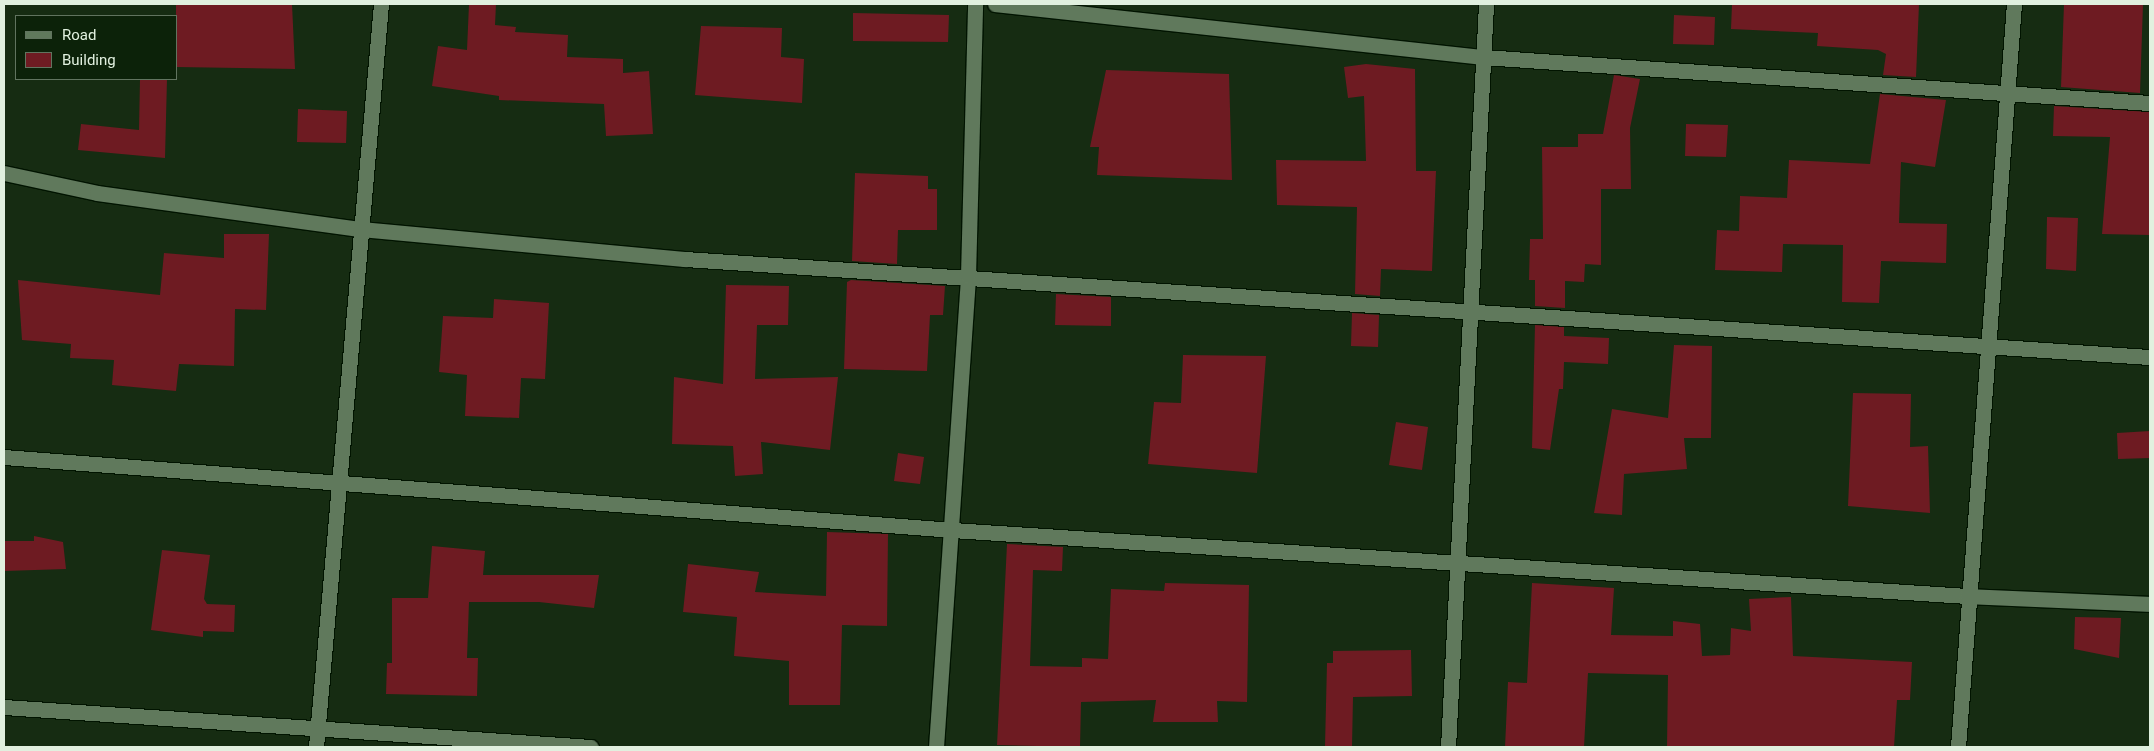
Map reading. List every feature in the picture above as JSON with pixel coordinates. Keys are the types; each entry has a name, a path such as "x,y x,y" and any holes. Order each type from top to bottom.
{"street":[{"path":"316,747 336,484 381,4"},
{"path":"936,747 968,276 975,4"},
{"path":"995,4 1483,56 2150,103"},
{"path":"1448,747 1486,4"},
{"path":"1958,747 1967,596 2014,4"},
{"path":"4,173 97,193 360,229 686,259 968,276 1470,313 2150,357"},
{"path":"4,457 952,530 1967,596 2150,604"},
{"path":"4,707 591,747"}],"building":[{"path":"176,4 292,4 295,69 178,67 178,15 176,15"},
{"path":"469,4 496,4 495,25 516,27 515,32 568,35 567,57 623,59 623,73 649,71 653,134 606,136 604,104 499,100 499,96 432,86 438,46 467,50"},
{"path":"1732,4 1919,4 1916,77 1883,75 1886,54 1878,50 1817,46 1818,33 1731,29"},
{"path":"2064,4 2143,4 2140,93 2061,87"},
{"path":"853,13 949,15 948,42 853,41"},
{"path":"1674,15 1715,17 1714,45 1673,44"},
{"path":"701,26 782,28 781,57 804,59 802,103 695,95"},
{"path":"1366,64 1415,69 1416,171 1436,171 1432,271 1381,269 1380,296 1355,294 1357,207 1277,205 1276,160 1366,161 1364,96 1348,98 1344,67"},
{"path":"1106,70 1229,74 1232,180 1097,175 1099,147 1090,147"},
{"path":"1614,75 1640,79 1630,128 1631,189 1601,189 1601,265 1585,264 1584,282 1565,281 1565,308 1535,306 1535,280 1529,280 1530,239 1543,239 1542,147 1578,147 1578,134 1603,134"},
{"path":"140,80 167,80 165,158 78,150 81,124 139,130"},
{"path":"1880,94 1946,100 1935,167 1901,162 1899,223 1947,224 1946,263 1881,261 1879,303 1842,302 1843,245 1783,244 1782,272 1715,270 1717,230 1739,231 1740,196 1787,198 1789,160 1870,164"},
{"path":"2054,106 2150,112 2150,235 2102,234 2110,137 2053,136"},
{"path":"298,109 347,111 346,143 297,142"},
{"path":"1686,124 1728,125 1726,157 1685,156"},
{"path":"855,173 928,176 928,189 937,189 937,230 898,230 897,264 852,261"},
{"path":"2047,217 2078,218 2076,271 2046,269"},
{"path":"224,234 269,234 266,310 235,309 234,366 179,364 176,391 112,385 114,360 70,358 71,344 22,340 18,280 160,295 164,253 224,258"},
{"path":"851,280 945,286 943,315 930,315 927,371 844,369 847,282"},
{"path":"726,285 789,286 788,325 757,325 755,379 838,377 830,450 761,442 763,474 735,476 733,446 672,444 674,377 723,384"},
{"path":"1056,294 1111,297 1111,326 1055,325"},
{"path":"494,299 549,303 545,379 521,378 519,418 465,416 467,375 439,372 443,316 493,318"},
{"path":"1352,313 1379,315 1378,347 1351,346"},
{"path":"1535,325 1564,327 1564,336 1609,338 1608,364 1564,362 1563,389 1559,389 1550,450 1532,448"},
{"path":"1674,345 1712,346 1711,438 1684,438 1687,469 1624,474 1622,515 1594,513 1612,409 1668,418"},
{"path":"1183,355 1266,356 1257,473 1148,464 1154,402 1181,403"},
{"path":"1853,393 1911,394 1910,447 1928,446 1930,513 1848,506"},
{"path":"1396,422 1428,427 1422,470 1389,465"},
{"path":"2150,431 2150,458 2118,459 2117,433"},
{"path":"898,453 924,457 920,484 894,481"},
{"path":"827,532 888,534 887,626 842,625 840,705 789,705 789,661 734,656 737,617 683,612 688,564 759,572 755,592 826,596"},
{"path":"34,536 63,542 66,569 4,571 4,541 34,541"},
{"path":"1007,544 1063,547 1062,571 1033,570 1030,666 1082,667 1082,658 1108,659 1111,589 1164,591 1165,583 1249,585 1247,702 1217,701 1218,722 1153,722 1156,700 1081,702 1080,747 997,745"},
{"path":"432,546 485,551 483,575 599,575 594,608 539,602 469,602 467,658 478,658 477,696 386,694 387,663 392,663 392,598 428,598"},
{"path":"162,550 210,555 204,599 207,604 235,605 234,632 203,631 203,637 151,630"},
{"path":"1532,583 1614,588 1611,635 1673,636 1673,621 1700,624 1702,656 1730,655 1731,628 1751,631 1749,599 1791,597 1793,656 1912,662 1910,700 1897,700 1894,747 1667,747 1668,675 1588,673 1584,747 1505,747 1508,682 1527,683"},
{"path":"2075,617 2121,618 2119,658 2074,649"},
{"path":"1411,650 1412,696 1353,697 1352,747 1325,746 1327,663 1333,663 1333,651"}]}
